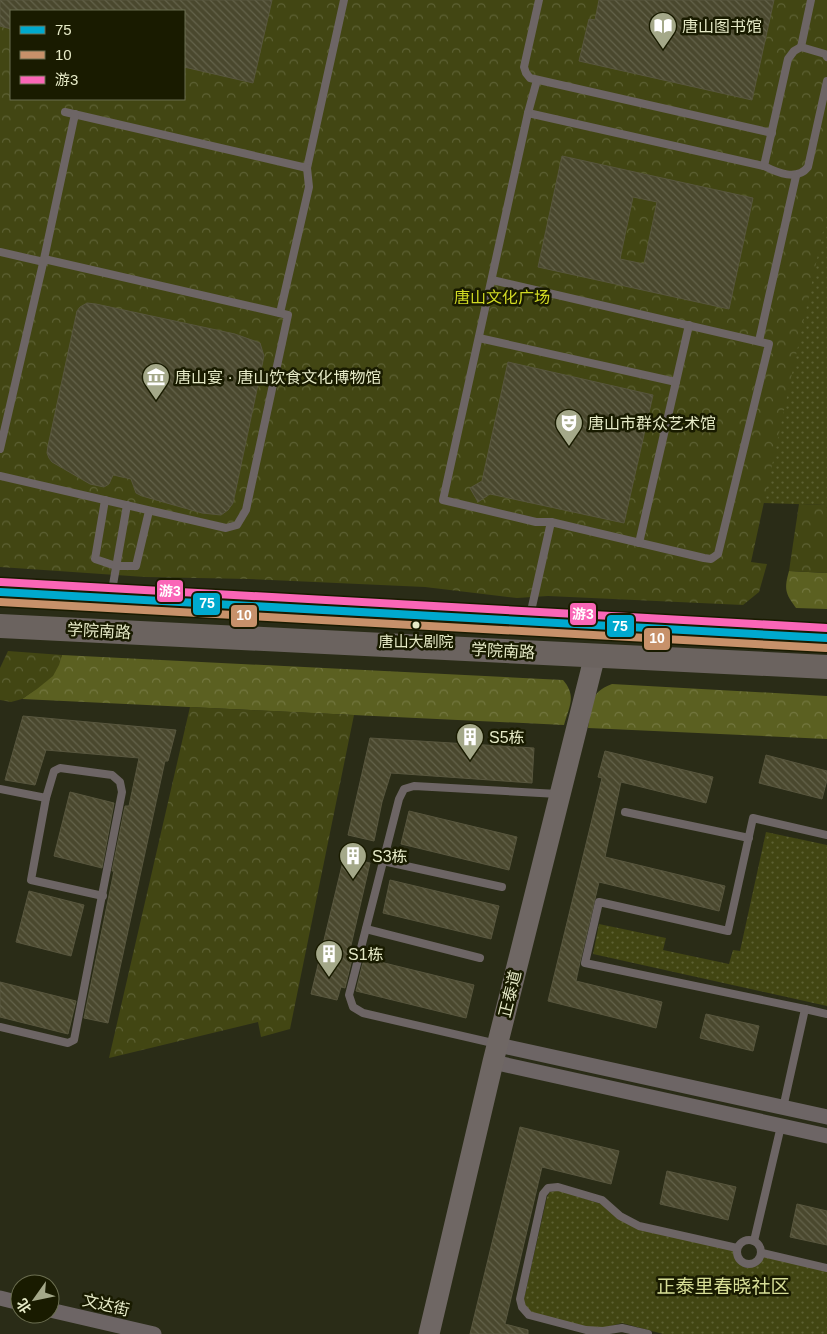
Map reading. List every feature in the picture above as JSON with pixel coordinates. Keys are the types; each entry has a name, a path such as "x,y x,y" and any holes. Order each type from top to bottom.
{"main road":[{"name":"学院南路","path":"0,592 827,638"},
{"name":"学院南路","path":"0,626 827,667"}],"street":[{"name":"正泰道","path":"429,1334 595,655"},
{"path":"496,1054 827,1117"},
{"path":"496,1054 827,1136"},
{"name":"文达街","path":"60,1312 154,1334"}],"lane":[{"path":"280,313 309,187 307,168 344,0"},
{"path":"539,0 524,67 526,74 537,80 772,133"},
{"path":"764,166 788,59 800,47 811,0"},
{"path":"800,47 825,54 827,57"},
{"path":"492,280 768,344 718,554 711,559 704,558 550,522 536,522 443,500 528,113 537,80"},
{"path":"528,113 764,166 773,171 796,176 803,173 808,167 827,81"},
{"path":"65,112 307,168"},
{"path":"0,449 44,260 74,114"},
{"path":"759,341 796,176"},
{"path":"0,252 44,260 288,315 246,510 236,525 226,528 0,476"},
{"path":"640,543 689,325"},
{"path":"479,338 676,382"},
{"path":"105,500 95,559 116,566 136,566 149,510"},
{"path":"110,598 127,505"},
{"path":"528,622 550,522"},
{"path":"0,1027 68,1042 74,1040 103,896 122,792 120,782 112,775 60,768 54,770 46,798 31,880 103,896"},
{"path":"496,1054 363,1013 353,1007 349,995 399,799 404,789 414,786 560,795"},
{"path":"0,790 46,798"},
{"path":"625,812 749,838"},
{"path":"827,835 753,818 728,932 599,902 585,963 827,1014"},
{"path":"383,861 502,887"},
{"path":"366,929 480,958"},
{"path":"783,1108 805,1009"},
{"path":"754,1241 781,1126"},
{"path":"648,1334 622,1328 603,1331 586,1330 529,1315 522,1307 520,1299 544,1194 548,1188 558,1187 602,1200 620,1216 639,1226 738,1248"},
{"path":"754,1241 760,1246 762,1253 757,1262 746,1264 739,1260 738,1248 742,1242 754,1241"},
{"path":"762,1253 827,1268"}],"green space":[{"name":"唐山文化广场","path":"0,0 827,0 827,213 751,562 767,564 759,592 743,605 548,596 517,598 425,587 249,579 145,577 0,567"},
{"path":"827,106 827,505 763,503 819,247"},
{"path":"799,504 827,505 827,573 789,571"},
{"path":"789,571 827,573 827,609 796,608 786,591"},
{"path":"8,651 62,655 53,676 22,699 11,702 0,700 0,668"},
{"path":"62,655 563,680 570,691 571,702 564,725 22,699 51,674"},
{"path":"612,684 827,696 827,739 588,728 592,701 599,692"},
{"path":"190,707 354,715 290,1029 261,1037 258,1022 109,1058"},
{"path":"766,832 827,845 827,1006 593,954 599,924 666,938 663,950 729,964 733,950 740,951"},
{"path":"558,1190 601,1204 617,1218 734,1251 737,1262 746,1268 757,1265 764,1256 827,1271 827,1334 663,1334 622,1323 603,1328 585,1327 530,1312 525,1306 524,1299 547,1197 550,1192"}],"building":[{"path":"0,0 272,0 253,83 185,67 185,10 10,10 10,29 0,26"},
{"name":"唐山图书馆","path":"599,0 774,0 752,100 579,61 589,19 595,20"},
{"path":"562,156 753,198 729,309 538,267","holes":["633,197 657,202 644,264 620,259"]},
{"name":"唐山宴 · 唐山饮食文化博物馆","path":"87,303 235,334 260,343 264,356 233,503 221,515 202,513 142,496 136,493 131,479 113,475 109,484 104,487 90,484 52,462 49,458 47,453 48,446 77,311"},
{"name":"唐山市群众艺术馆","path":"508,362 653,395 624,523 490,494 478,502 470,488 482,481"},
{"path":"23,716 176,730 168,761 165,761 108,1023 84,1018 114,871 112,871 125,806 129,806 139,758 46,750 35,785 5,780"},
{"path":"370,738 534,748 532,783 391,773 382,802 374,841 348,835"},
{"path":"605,751 713,777 706,803 621,782 605,857 725,886 719,911 599,882 580,962 576,981 662,1002 656,1028 548,1001 602,778 598,777"},
{"path":"766,755 827,771 827,780 822,799 759,783"},
{"path":"70,792 114,803 102,868 54,856"},
{"path":"409,811 517,837 509,870 401,844"},
{"path":"344,857 370,863 349,954 353,955 345,988 341,987 337,1000 311,994"},
{"path":"390,880 499,906 491,939 383,913"},
{"path":"29,891 84,905 71,956 16,942"},
{"path":"364,958 474,985 466,1018 356,991"},
{"path":"0,982 76,1001 68,1034 0,1017"},
{"path":"706,1014 759,1026 753,1051 700,1038"},
{"path":"520,1127 619,1151 611,1184 542,1167 505,1324 528,1330 528,1334 470,1334"},
{"path":"667,1171 736,1187 728,1220 660,1204"},
{"path":"797,1204 827,1211 827,1245 790,1237"}],"transit line":[{"name":"游3","path":"1,582 827,628"},
{"name":"75","path":"0,592 827,638"},
{"name":"10","path":"0,602 826,648"}],"place":[{"name":"唐山图书馆","path":"663,50"},
{"name":"唐山宴 · 唐山饮食文化博物馆","path":"156,401"},
{"name":"唐山市群众艺术馆","path":"569,447"},
{"name":"唐山大剧院","path":"416,625"},
{"name":"S5栋","path":"470,761"},
{"name":"S3栋","path":"353,880"},
{"name":"S1栋","path":"329,978"}],"district":[{"name":"正泰里春晓社区","path":"723,1286"}]}
